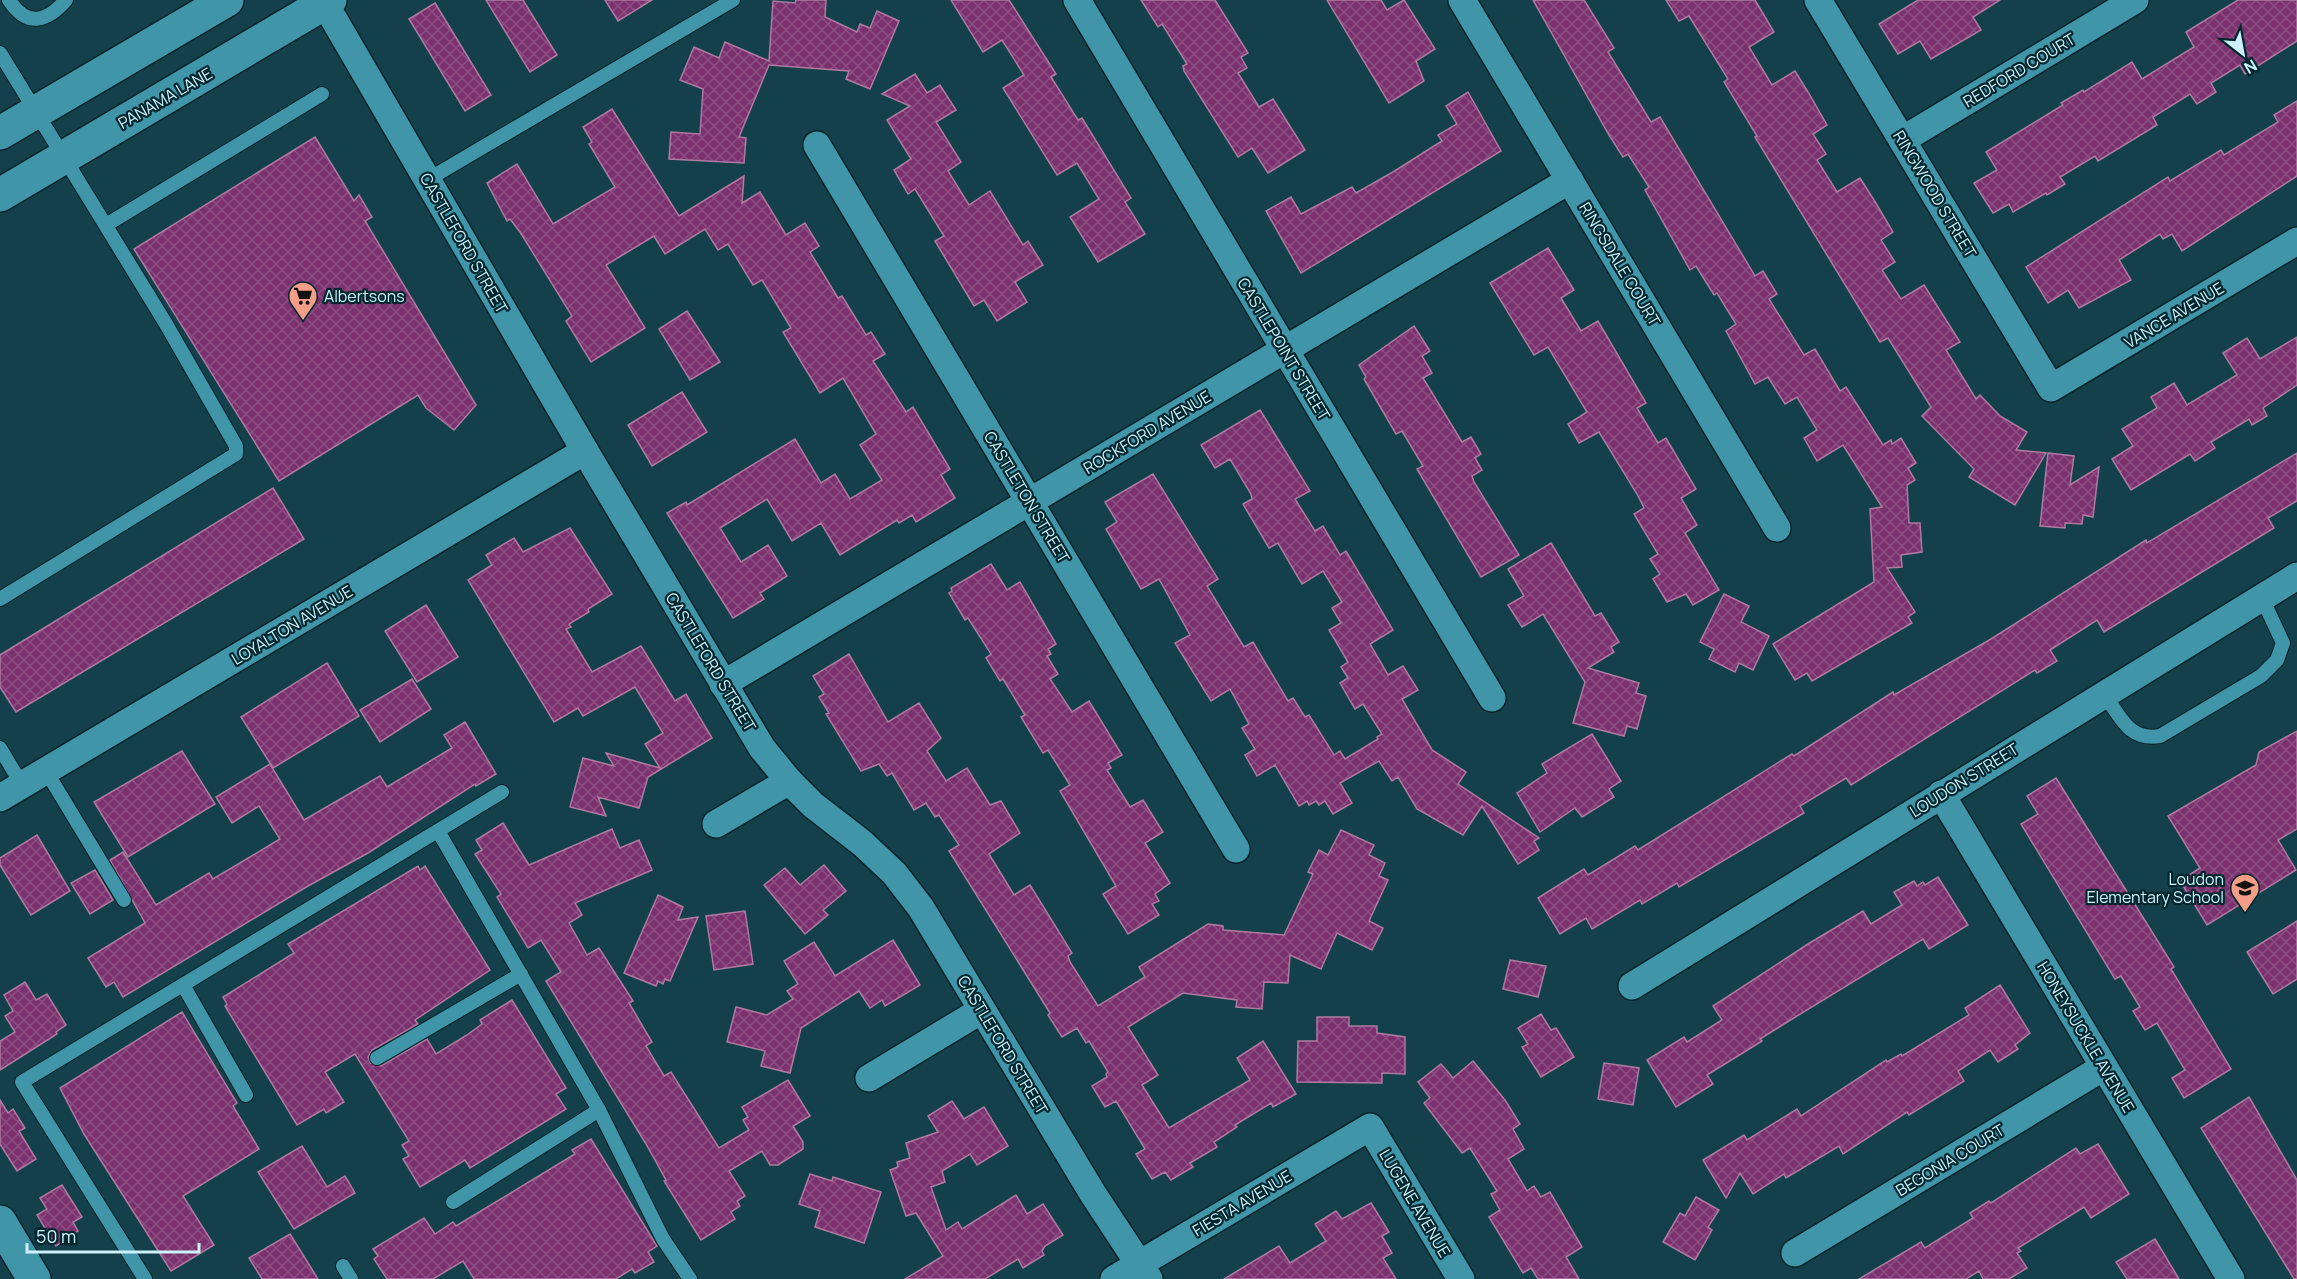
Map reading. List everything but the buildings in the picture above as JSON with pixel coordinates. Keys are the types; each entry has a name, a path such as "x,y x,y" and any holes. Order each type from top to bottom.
{"main road":[{"path":"0,133 227,0"},
{"name":"PANAMA LANE","path":"0,195 327,1"},
{"path":"3,1232 34,1279"}],"street":[{"name":"CASTLEPOINT STREET","path":"1077,0 1492,698"},
{"name":"RINGSDALE COURT","path":"1462,0 1777,528"},
{"name":"RINGWOOD STREET","path":"1818,0 2051,388"},
{"name":"REDFORD COURT","path":"1902,140 2135,0"},
{"name":"CASTLEFORD STREET","path":"327,1 427,180 762,748 789,781 894,873 921,908 1093,1194 1144,1271"},
{"name":"CASTLETON STREET","path":"817,145 1236,849"},
{"name":"ROCKFORD AVENUE","path":"723,684 1570,180"},
{"name":"VANCE AVENUE","path":"2051,388 2297,241"},
{"name":"LOYALTON AVENUE","path":"11,792 585,451"},
{"name":"LOUDON STREET","path":"1632,986 2297,576"},
{"path":"716,824 789,781"},
{"name":"HONEYSUCKLE AVENUE","path":"1941,794 2231,1279"},
{"path":"868,1078 982,1010"},
{"name":"BEGONIA COURT","path":"1795,1253 2104,1067"},
{"name":"FIESTA AVENUE","path":"1114,1279 1144,1271 1370,1127"},
{"name":"LUGENE AVENUE","path":"1370,1127 1461,1279"}],"lane":[{"path":"9,0 15,10 28,19 51,16 66,0"},
{"path":"427,180 733,0"},
{"path":"0,53 106,225 236,446 236,454 0,599"},
{"path":"106,225 322,94"},
{"path":"2104,694 2132,733 2146,738 2160,736 2261,676 2277,660 2283,643 2262,598"},
{"path":"0,748 11,792"},
{"path":"46,771 123,900"},
{"path":"145,1279 22,1082 502,792"},
{"path":"438,831 599,1110 663,1239 690,1279"},
{"path":"377,1058 521,974"},
{"path":"183,985 246,1095"},
{"path":"453,1202 599,1110"},
{"path":"343,1266 351,1279"}],"place":[{"name":"Albertsons","path":"303,322"},
{"name":"Loudon Elementary School","path":"2245,914"}]}
